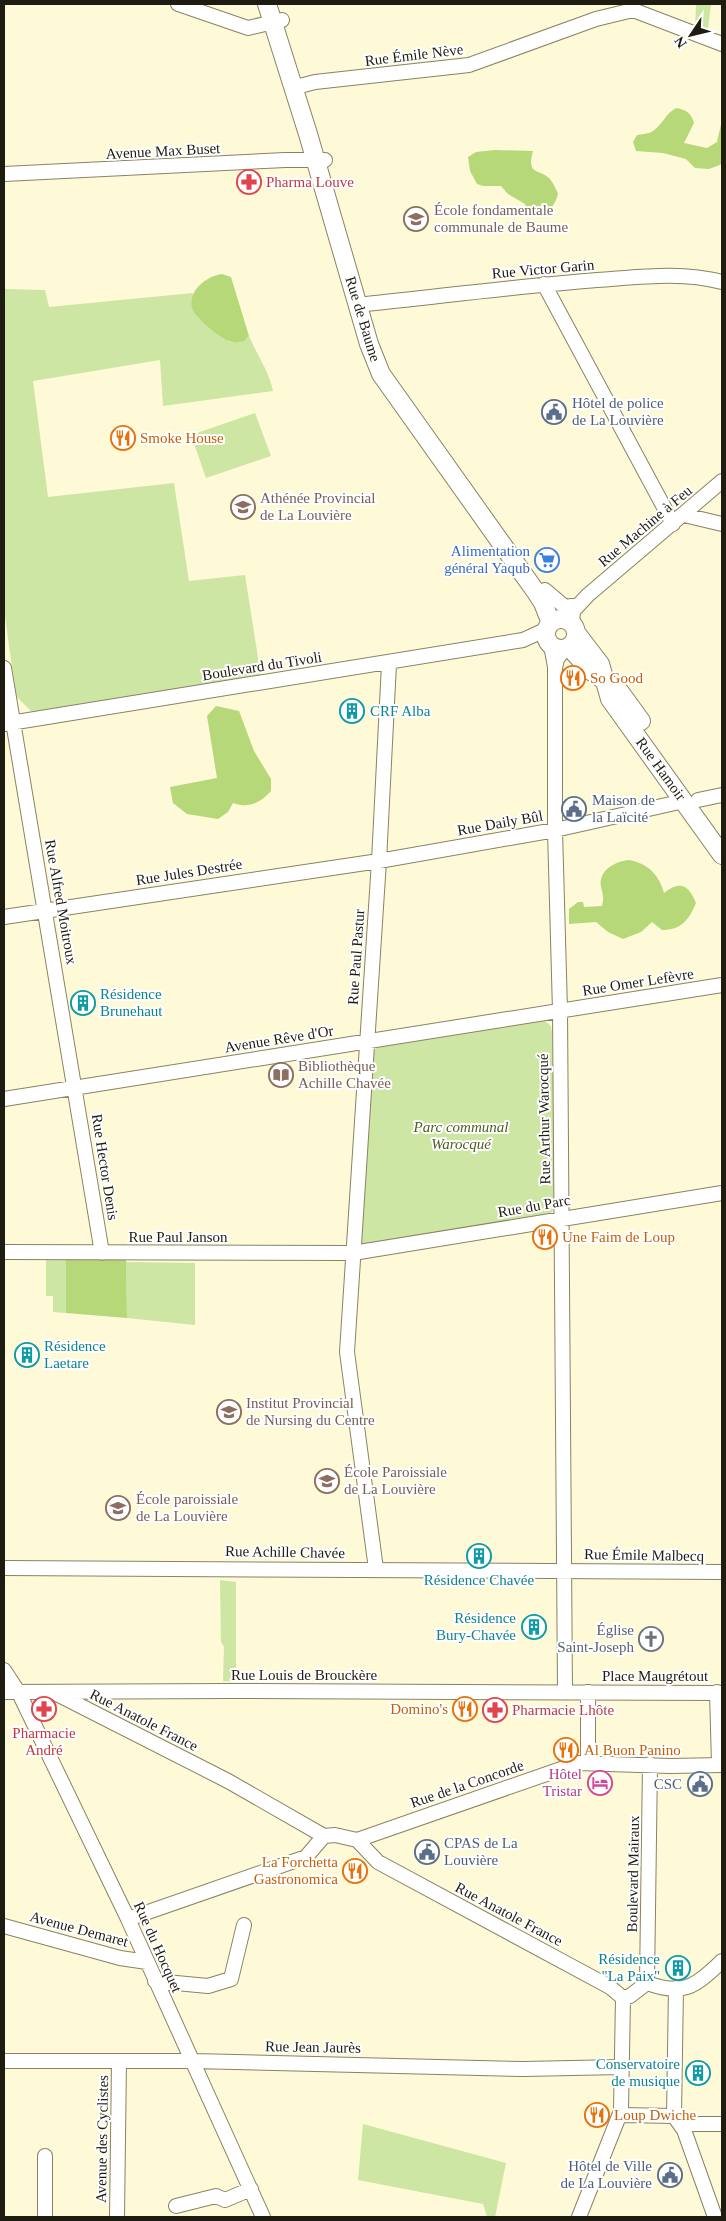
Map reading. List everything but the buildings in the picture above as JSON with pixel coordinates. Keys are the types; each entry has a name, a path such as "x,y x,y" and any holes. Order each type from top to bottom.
{"main road":[{"name":"Rue de Baume","path":"267,4 277,15 369,344 381,374 561,630"},
{"name":"Rue de Baume","path":"319,160 388,371 545,590 561,630"},
{"name":"Rue Hamoir","path":"561,630 600,664 603,680 620,692 691,800 722,855"},
{"name":"Rue Hamoir","path":"691,800 722,835"}],"street":[{"path":"178,4 248,28 277,15"},
{"name":"Rue Émile Nève","path":"298,86 470,65 633,7 722,44"},
{"name":"Avenue Max Buset","path":"4,174 319,160"},
{"name":"Rue Victor Garin","path":"366,304 544,284 684,275 722,282"},
{"path":"544,284 673,524"},
{"name":"Rue Machine à Feu","path":"561,630 573,611 588,595 722,481"},
{"path":"684,515 722,524"},
{"name":"Boulevard du Tivoli","path":"9,724 111,706 389,664 525,640 561,630"},
{"name":"Rue Arthur Warocqué","path":"561,630 555,668 555,830 560,1011 565,1692"},
{"name":"Rue Paul Pastur","path":"376,1569 347,1352 379,861 389,664"},
{"name":"Rue Alfred Moitroux","path":"4,668 9,724 46,910 75,1086"},
{"name":"Rue Daily Bûl","path":"379,861 555,830 722,795"},
{"name":"Rue Jules Destrée","path":"4,917 379,861"},
{"name":"Rue Omer Lefèvre","path":"560,1011 722,985"},
{"name":"Avenue Rêve d'Or","path":"4,1099 75,1086 560,1011"},
{"name":"Rue Hector Denis","path":"75,1086 102,1253"},
{"name":"Rue du Parc","path":"352,1253 722,1193"},
{"name":"Rue Paul Janson","path":"4,1252 352,1253"},
{"name":"Rue Achille Chavée","path":"4,1568 565,1571"},
{"name":"Rue Émile Malbecq","path":"565,1571 722,1572"},
{"name":"Rue du Hocquet","path":"4,1670 19,1693 128,1919 263,2217"},
{"name":"Rue Louis de Brouckère","path":"4,1692 588,1692"},
{"name":"Rue Anatole France","path":"54,1692 228,1781 324,1836"},
{"name":"Place Maugrétout","path":"588,1692 720,1692 720,1764 670,1766 588,1763 588,1692"},
{"name":"Rue de la Concorde","path":"356,1840 578,1763 588,1763"},
{"name":"Boulevard Mairaux","path":"647,1983 650,1764"},
{"path":"128,1919 306,1857 324,1836 335,1835 356,1840"},
{"name":"Rue Anatole France","path":"356,1840 378,1862 610,1986 622,1998"},
{"path":"155,1981 208,1986 231,1979 244,1925"},
{"name":"Avenue Demaret","path":"4,1926 120,1958 147,1962"},
{"path":"579,2217 622,2106 622,1998 630,1996 647,1983 661,1987 680,1988 694,1986 722,1961"},
{"path":"680,1988 677,2120 715,2217"},
{"name":"Rue Jean Jaurès","path":"4,2061 192,2061 523,2069 622,2067"},
{"name":"Avenue des Cyclistes","path":"117,2217 119,2061"},
{"path":"620,2115 722,2124"},
{"path":"45,2156 45,2217"},
{"path":"176,2206 216,2196 225,2200 250,2189"}],"green space":[{"path":"696,4 711,4 707,38 695,32"},
{"path":"676,108 688,112 694,123 684,143 707,148 717,142 722,120 722,164 709,169 695,168 686,159 663,153 636,151 633,142 637,135 653,131"},
{"path":"495,150 533,151 531,159 532,168 550,179 558,194 553,206 547,212 535,217 528,213 525,204 508,194 501,186 477,184 470,171 468,157 476,152"},
{"path":"222,274 231,277 249,336 244,341 231,342 220,336 202,322 192,308 193,295 200,285 216,275"},
{"path":"4,289 45,290 49,307 193,293 192,308 198,317 230,342 244,341 249,336 266,370 273,391 163,406 160,360 33,381 48,497 174,483 189,581 245,575 262,683 111,706 31,711 16,696 4,609"},
{"path":"255,413 271,456 206,478 191,435"},
{"path":"216,706 239,711 254,751 271,779 271,791 263,799 249,805 233,803 228,812 218,819 187,814 173,803 170,787 217,778 207,716"},
{"path":"629,860 648,867 656,876 664,893 679,886 687,888 696,903 684,923 669,930 662,930 652,922 641,932 623,939 608,932 596,922 569,924 569,909 578,902 583,902 584,907 602,906 602,876 614,864"},
{"name":"Parc communal Warocqué","path":"544,1020 551,1026 552,1033 556,1208 547,1216 364,1247 360,1238 372,1052 381,1044"},
{"path":"46,1259 66,1259 66,1313 53,1312 53,1296 46,1296"},
{"path":"66,1259 126,1260 127,1318 66,1313"},
{"path":"126,1262 195,1263 195,1325 127,1318"},
{"path":"220,1580 236,1582 236,1682 223,1681 224,1647 221,1642"},
{"path":"363,2124 506,2163 495,2217 487,2217 483,2204 358,2180"}],"place":[{"name":"Pharma Louve","path":"249,182"},
{"name":"École fondamentale communale de Baume","path":"416,219"},
{"name":"Hôtel de police de La Louvière","path":"554,412"},
{"name":"Smoke House","path":"123,438"},
{"name":"Athénée Provincial de La Louvière","path":"243,507"},
{"name":"Alimentation général Yaqub","path":"547,560"},
{"name":"So Good","path":"573,678"},
{"name":"CRF Alba","path":"352,711"},
{"name":"Maison de la Laïcité","path":"574,809"},
{"name":"Résidence Brunehaut","path":"83,1003"},
{"name":"Bibliothèque Achille Chavée","path":"281,1075"},
{"name":"Une Faim de Loup","path":"545,1237"},
{"name":"Résidence Laetare","path":"27,1355"},
{"name":"Institut Provincial de Nursing du Centre","path":"229,1412"},
{"name":"École Paroissiale de La Louvière","path":"327,1481"},
{"name":"École paroissiale de La Louvière","path":"118,1508"},
{"name":"Résidence Chavée","path":"479,1556"},
{"name":"Résidence Bury-Chavée","path":"534,1627"},
{"name":"Église Saint-Joseph","path":"651,1639"},
{"name":"Pharmacie André","path":"44,1709"},
{"name":"Domino's","path":"465,1709"},
{"name":"Pharmacie Lhôte","path":"495,1710"},
{"name":"Al Buon Panino","path":"566,1750"},
{"name":"Hôtel Tristar","path":"600,1783"},
{"name":"CSC","path":"700,1784"},
{"name":"CPAS de La Louvière","path":"427,1852"},
{"name":"La Forchetta Gastronomica","path":"355,1871"},
{"name":"Résidence \"La Paix\"","path":"678,1968"},
{"name":"Conservatoire de musique","path":"698,2073"},
{"name":"Loup Dwiche","path":"597,2115"},
{"name":"Hôtel de Ville de La Louvière","path":"670,2175"}]}
